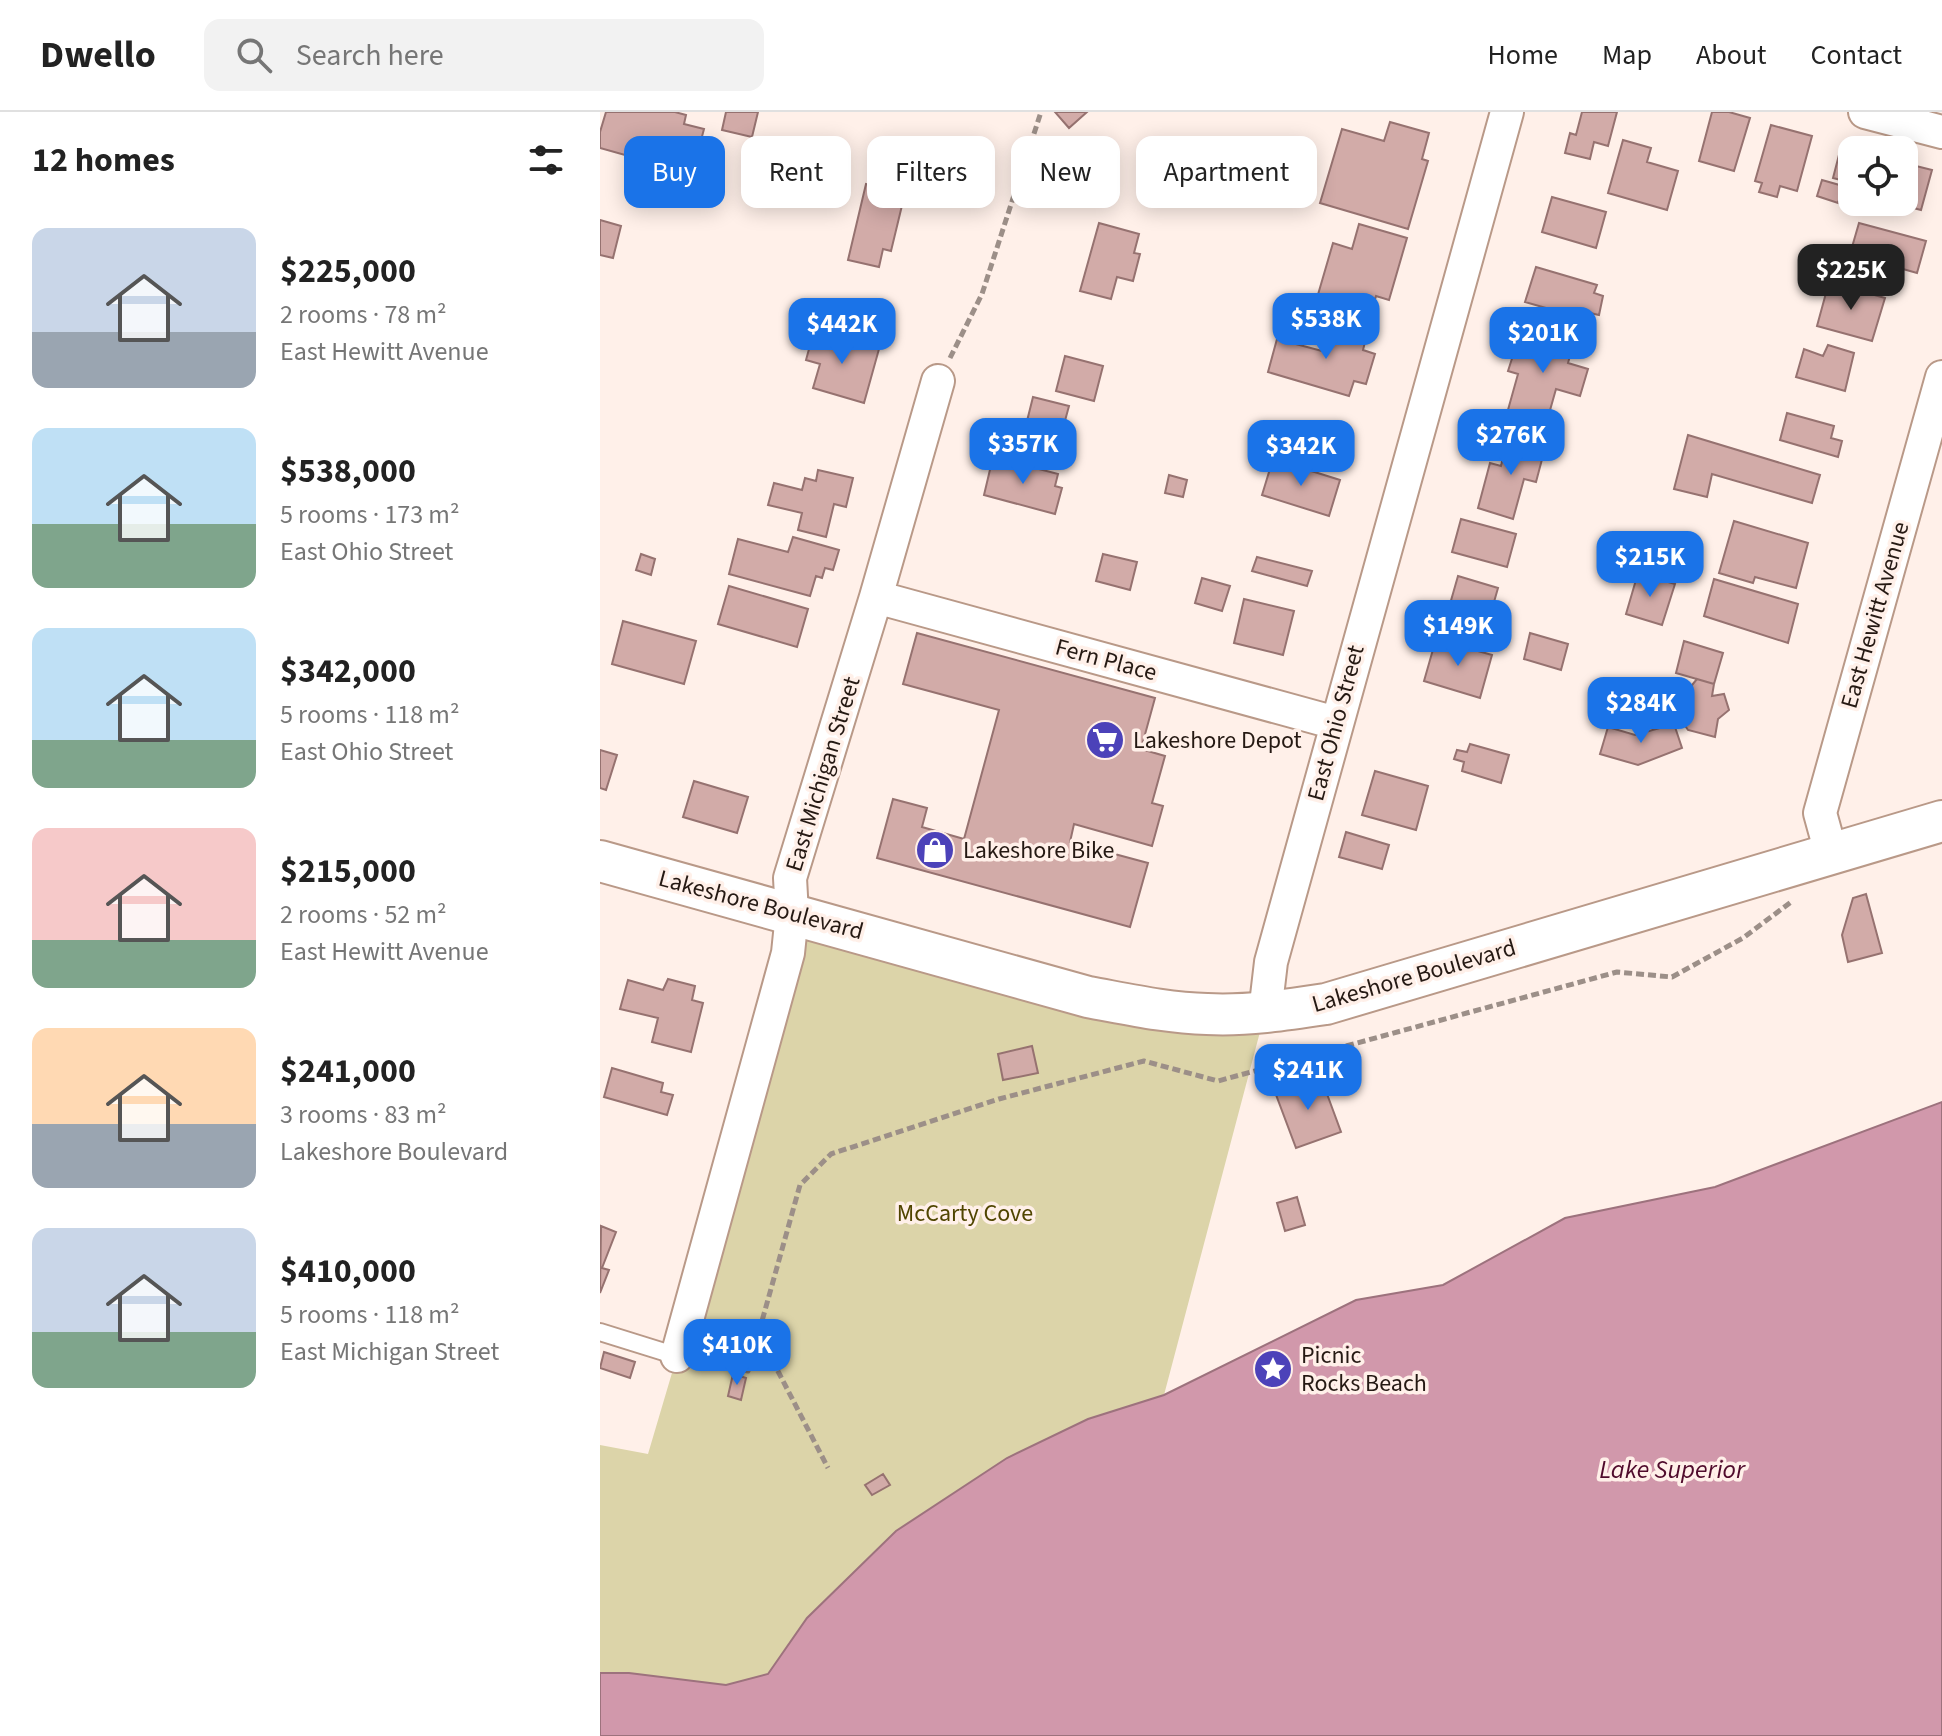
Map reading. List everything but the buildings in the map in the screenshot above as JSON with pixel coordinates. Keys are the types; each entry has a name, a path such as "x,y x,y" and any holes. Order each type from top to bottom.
{"street":[{"name":"East Ohio Street","path":"1265,1013 1271,962 1507,112"},
{"path":"1865,112 1942,132"},
{"name":"East Hewitt Avenue","path":"1831,853 1820,813 1942,377"},
{"name":"East Michigan Street","path":"677,1356 788,953 792,914 790,878 938,381"},
{"name":"Fern Place","path":"876,597 1336,723"},
{"name":"Lakeshore Boulevard","path":"600,861 1088,997 1148,1009 1206,1014 1265,1013 1326,1004 1942,821"}],"lane":[{"path":"600,1332 677,1356"}],"path":[{"path":"938,381 982,294 1041,112"},
{"path":"677,1356 748,1371 800,1185 831,1154 999,1099 1144,1061 1218,1081 1617,972 1672,977 1743,938 1801,896"},
{"path":"755,1346 767,1350 828,1468"}],"green space":[{"name":"McCarty Cove","path":"792,914 1088,997 1265,1013 1164,1395 1088,1419 1007,1458 896,1531 807,1618 768,1674 726,1685 629,1673 600,1673 600,1445 648,1454 677,1356"}],"water":[{"name":"Lake Superior","path":"1942,1102 1942,1736 600,1736 600,1673 629,1673 726,1685 768,1674 807,1618 896,1531 1007,1458 1088,1419 1164,1395 1356,1300 1443,1285 1565,1218 1715,1187"}],"place":[{"name":"Lakeshore Depot","path":"1105,740"},
{"name":"Lakeshore Bike","path":"935,850"},
{"name":"Picnic Rocks Beach","path":"1273,1369"}]}
